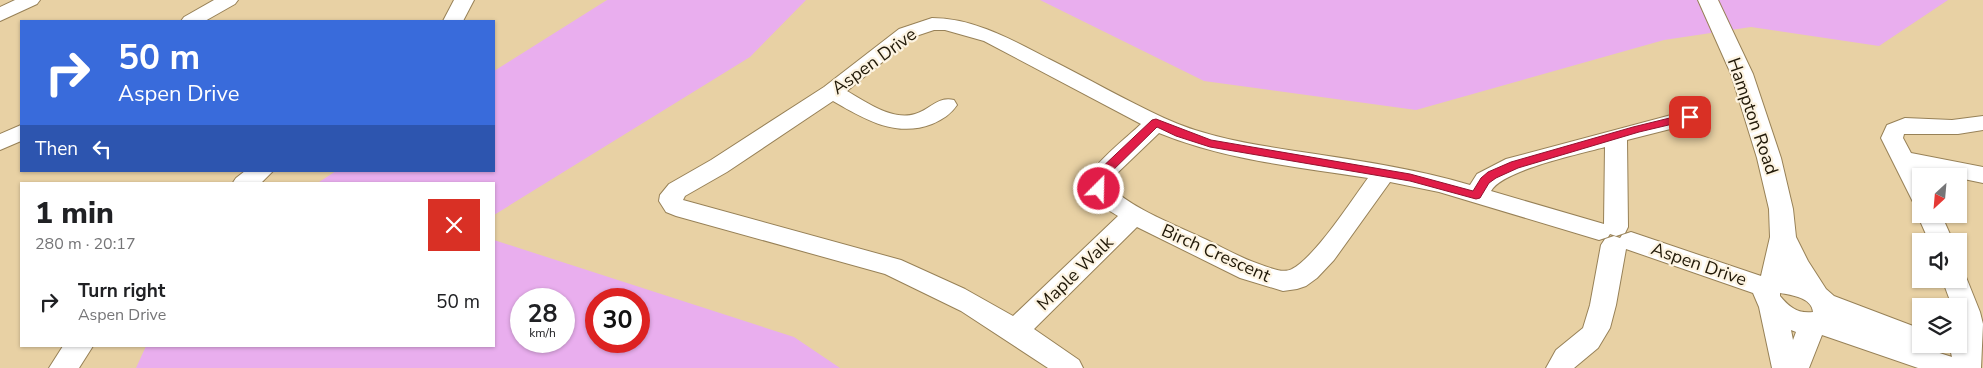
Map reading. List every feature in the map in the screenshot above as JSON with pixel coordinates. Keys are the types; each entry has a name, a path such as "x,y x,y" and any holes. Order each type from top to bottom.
{"street":[{"path":"0,15 30,0"},
{"path":"193,20 228,0"},
{"path":"454,20 464,0"},
{"name":"Hampton Road","path":"1708,0 1742,74 1756,116 1781,209 1783,237 1779,261 1770,293 1786,368"},
{"name":"Aspen Drive","path":"1069,368 1015,331 956,295 910,274 892,267 685,210 675,206 671,201 672,195 832,92 906,33 932,24 946,24 991,37 1180,134 1210,144 1440,184 1615,236 1770,293"},
{"path":"832,92 884,119 899,122 928,119 946,105"},
{"path":"1476,195 1485,180 1500,171 1537,158 1690,117"},
{"name":"Birch Crescent","path":"1156,122 1101,175 1098,182 1099,189 1106,197 1134,215 1249,272 1282,281 1297,279 1308,272 1325,253 1384,173"},
{"path":"1912,178 1892,138 1893,132 1897,128 1907,126 1955,128 1983,123"},
{"path":"0,143 20,133"},
{"path":"1560,368 1568,354 1585,344 1593,334 1598,320 1615,236 1616,136"},
{"path":"1902,159 1983,175"},
{"path":"247,182 260,172"},
{"name":"Maple Walk","path":"1015,331 1134,215"},
{"name":"Hampton Road","path":"1783,237 1817,311"},
{"path":"1770,293 1788,283 1798,286 1817,311 1968,357"},
{"path":"1959,288 1967,312 1968,357"},
{"path":"1817,311 1912,337"},
{"path":"1795,368 1817,311"},
{"path":"63,368 78,347"},
{"path":"1954,353 1968,357"}],"shaded area":[{"path":"607,0 806,0 750,57 495,214 495,182 319,182 334,172 495,172 495,70"},
{"path":"1040,0 1948,0 1879,46 1751,27 1664,40 1416,110 1204,81"},
{"path":"495,240 642,288 585,288 585,353 650,353 650,290 794,337 840,368 136,368 146,347 495,347"}],"route":[{"path":"1099,189 1098,182 1101,175 1156,122 1180,134 1210,144 1384,173 1440,184 1476,195 1485,180 1514,165 1690,117"}]}
